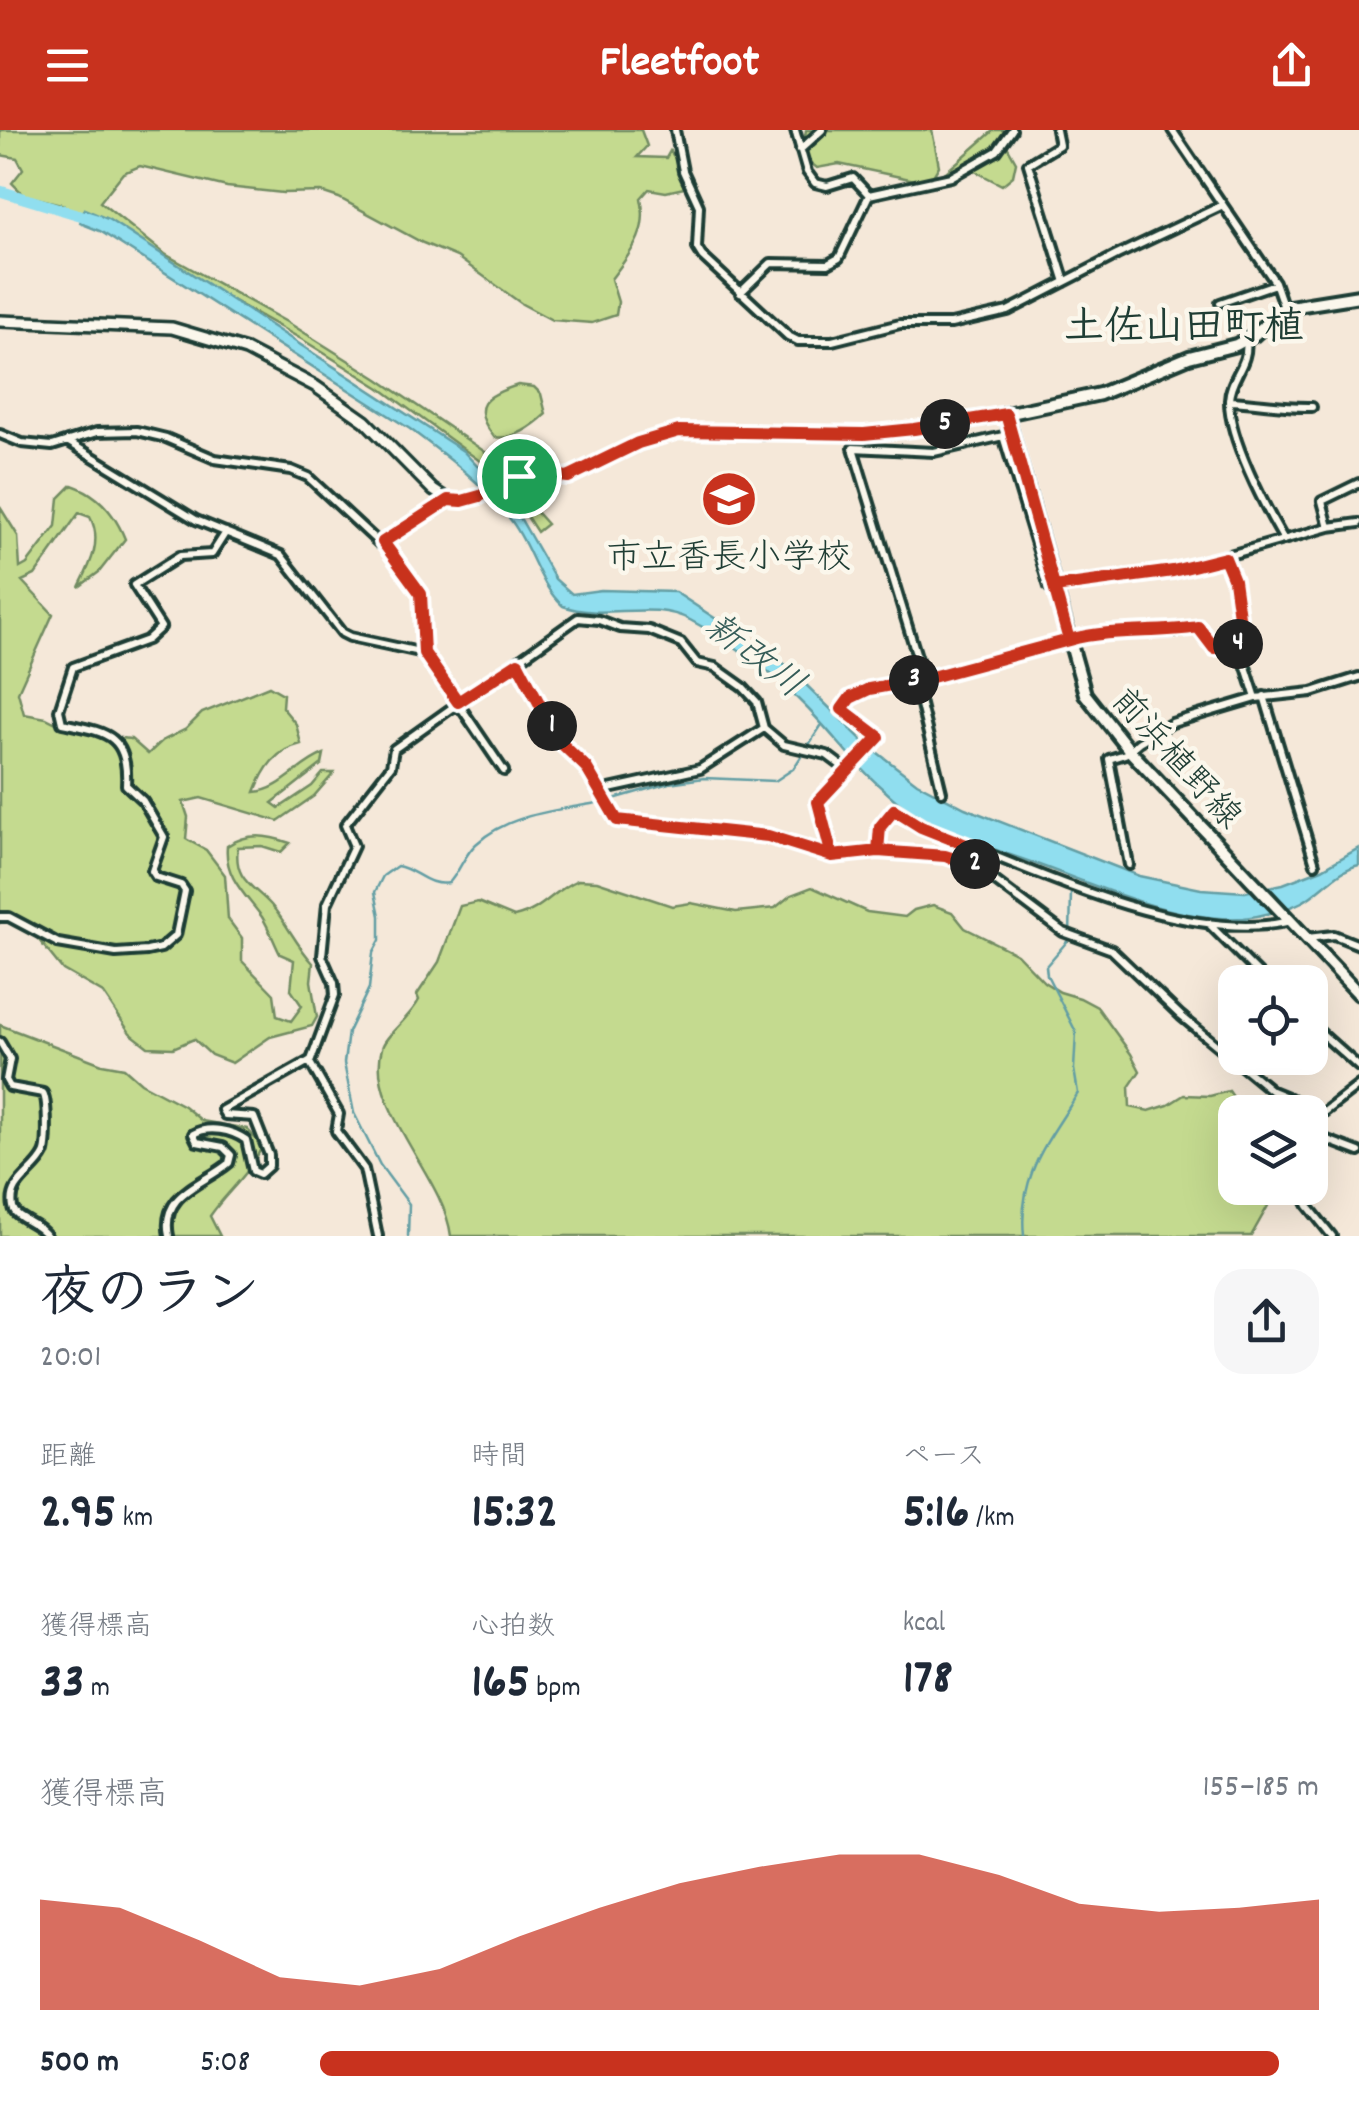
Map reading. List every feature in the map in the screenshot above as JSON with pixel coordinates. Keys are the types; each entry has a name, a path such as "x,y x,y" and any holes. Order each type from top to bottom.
{"main road":[{"path":"0,321 172,328 246,350 316,386 365,421 433,490 448,500 462,501 530,473 568,477 638,443 679,431 864,434 1006,414 1112,391 1189,357 1246,340 1284,308 1359,296"},
{"name":"前浜植野線","path":"1006,414 1086,694 1130,751 1359,994"}],"street":[{"path":"675,130 683,170 698,206 698,248 710,266 788,336 812,342 852,338 900,324 951,324 1008,312 1223,205"},
{"path":"794,130 807,172 815,184 827,186 852,178 868,195"},
{"path":"800,150 822,130"},
{"path":"868,195 951,177 996,151 1012,130"},
{"path":"1056,130 1059,146 1028,164 1065,282"},
{"path":"1172,130 1275,284 1284,308"},
{"path":"740,292 771,263 828,264 839,258 868,195"},
{"path":"1220,303 1275,284"},
{"path":"1246,340 1247,358 1231,387 1229,401 1242,455 1284,540"},
{"path":"1229,401 1312,408"},
{"path":"0,434 52,446 107,430 137,431 166,438 215,459 292,470 308,477 349,512 376,542 383,542 448,500"},
{"path":"942,792 919,680 853,448 934,452 1003,436 1048,587 1173,571 1329,527 1359,523"},
{"path":"67,441 163,502 281,555 350,637 424,653"},
{"path":"1329,527 1322,501 1359,484"},
{"path":"0,917 9,917 58,943 116,953 161,948 176,935 184,891 182,885 156,877 152,871 164,837 143,801 126,785 127,767 118,742 108,734 62,723 59,710 73,667 147,640 162,627 134,585 180,556 212,554 226,532"},
{"path":"383,542 421,594 424,653 504,771"},
{"path":"1225,558 1234,584 1240,645 1315,864"},
{"path":"169,1236 171,1210 178,1196 229,1164 231,1155 224,1147 198,1142 193,1134 206,1129 238,1135 246,1140 253,1171 260,1174 269,1166 254,1118 247,1114 225,1114 222,1110 309,1061 335,995 322,956 327,904 354,846 346,825 391,766 394,749 578,618 649,630 681,644 697,663 715,667 743,687 757,702 764,728 784,745 828,755 847,770"},
{"path":"832,856 818,802 879,737 842,709 850,698 869,689 1115,631 1167,632 1198,627 1214,648 1240,645"},
{"path":"518,663 559,741 586,767 617,820 768,836 832,856 878,851 945,856 974,865 1063,932 1112,950 1181,1016 1282,1095"},
{"path":"1129,865 1108,759 1130,751 1165,726 1260,697 1312,692 1359,677"},
{"path":"600,791 700,769 764,728"},
{"path":"878,851 880,827 894,810 921,827 1105,898 1206,922 1274,925 1289,919"},
{"path":"974,865 984,852"},
{"path":"1206,922 1250,965"},
{"path":"1307,938 1334,935 1359,945"},
{"path":"1328,1039 1359,1067"},
{"path":"0,1042 10,1059 6,1080 10,1086 44,1093 49,1101 44,1156 20,1181 13,1194 12,1210 16,1216 40,1225 48,1236"},
{"path":"309,1061 339,1114 336,1130 364,1169 378,1236"},
{"path":"1328,1105 1359,1085"},
{"path":"1328,1140 1359,1152"},
{"path":"1308,1205 1332,1236"}],"green space":[{"path":"0,130 641,130 647,146 637,157 666,158 670,151 678,162 684,188 666,192 649,189 641,198 640,232 611,279 618,302 616,315 592,323 552,320 522,304 457,257 321,192 283,193 227,187 140,166 123,173 100,202 165,254 292,325 491,456 505,470 499,475 380,388 303,340 61,204 24,195 12,183 23,169 17,158 0,155"},
{"path":"806,130 932,130 939,166 929,183 839,164 817,168 802,156"},
{"path":"994,130 1005,130 1002,137 1016,162 1013,176 1002,185 969,168 938,179"},
{"path":"518,385 534,387 541,394 546,414 516,435 494,437 483,417 484,403"},
{"path":"72,485 105,506 125,539 99,572 79,587 94,553 95,535 90,517 79,513 35,575 22,581 53,614 18,692 24,714 46,718 66,728 89,725 109,737 131,739 148,754 162,741 186,729 202,713 269,686 283,694 282,707 296,724 301,744 272,761 255,792 274,786 324,754 322,764 272,803 279,808 312,786 323,773 334,773 314,796 278,821 201,798 183,802 188,817 186,839 206,850 225,875 228,919 242,938 242,961 274,994 277,1016 291,1021 302,1006 291,990 294,960 280,954 262,917 237,885 229,867 227,846 258,836 290,843 281,852 262,846 238,847 237,858 246,881 277,912 313,963 311,981 317,1017 312,1026 270,1037 232,1063 211,1055 194,1039 173,1048 148,1047 130,1033 103,993 63,970 34,934 17,920 0,923 0,507 18,536 20,568 56,526 59,498"},
{"path":"507,486 520,494 547,524 537,532"},
{"path":"578,880 597,881 672,906 691,903 736,912 775,908 791,895 812,887 867,912 905,917 933,905 952,912 965,928 1017,954 1044,982 1097,1007 1140,1071 1129,1087 1130,1107 1149,1111 1184,1095 1210,1096 1229,1091 1232,1095 1218,1095 1218,1205 1268,1205 1251,1236 451,1236 435,1190 385,1094 380,1071 382,1048 419,1000 417,995 439,962 460,906 478,902 514,917 533,910"},
{"path":"0,1025 102,1064 124,1068 202,1121 247,1129 262,1146 251,1166 210,1216 220,1236 0,1236"}],"water":[{"path":"84,209 108,219 463,451 511,502 555,579 572,594 601,590 675,592 786,665 865,743 917,783 965,808 1139,876 1201,889 1245,892 1283,884 1322,869 1359,848 1359,865 1289,908 1251,917 1219,918 1140,902 928,822 872,779 779,681 706,629 659,611 595,612 563,606 547,587 510,519 463,471 410,429 100,231 80,223"}],"waterway":[{"name":"新改川","path":"0,191 96,220"},
{"path":"610,800 669,783 704,778 775,781 793,769 821,726"},
{"path":"408,1236 409,1204 380,1165 354,1113 344,1063 348,1032 369,988 373,953 380,940 375,892 383,876 397,866 434,882 449,883 472,848 504,825 536,814 602,802"},
{"path":"1024,1236 1026,1194 1037,1160 1078,1093 1074,1069 1076,1032 1046,966 1070,938 1071,891"}],"place":[{"name":"市立香長小学校","path":"729,499"}],"district":[{"name":"土佐山田町植","path":"1184,324"}],"route":[{"path":"519,476 480,496 448,500 383,542 417,585 424,622 424,653 458,702 518,663 559,741 586,767 617,820 768,836 832,856 878,851 945,856 974,865 984,852 921,827 894,810 880,827 878,851 865,855 832,856 818,802 879,737 842,709 850,698 869,689 924,679 1069,640 1054,587 1173,571 1225,558 1234,580 1242,638 1240,645 1214,648 1198,627 1167,632 1115,631 1069,640 1023,476 1006,414 864,434 679,431 638,443 568,477 530,473 519,476"}]}
